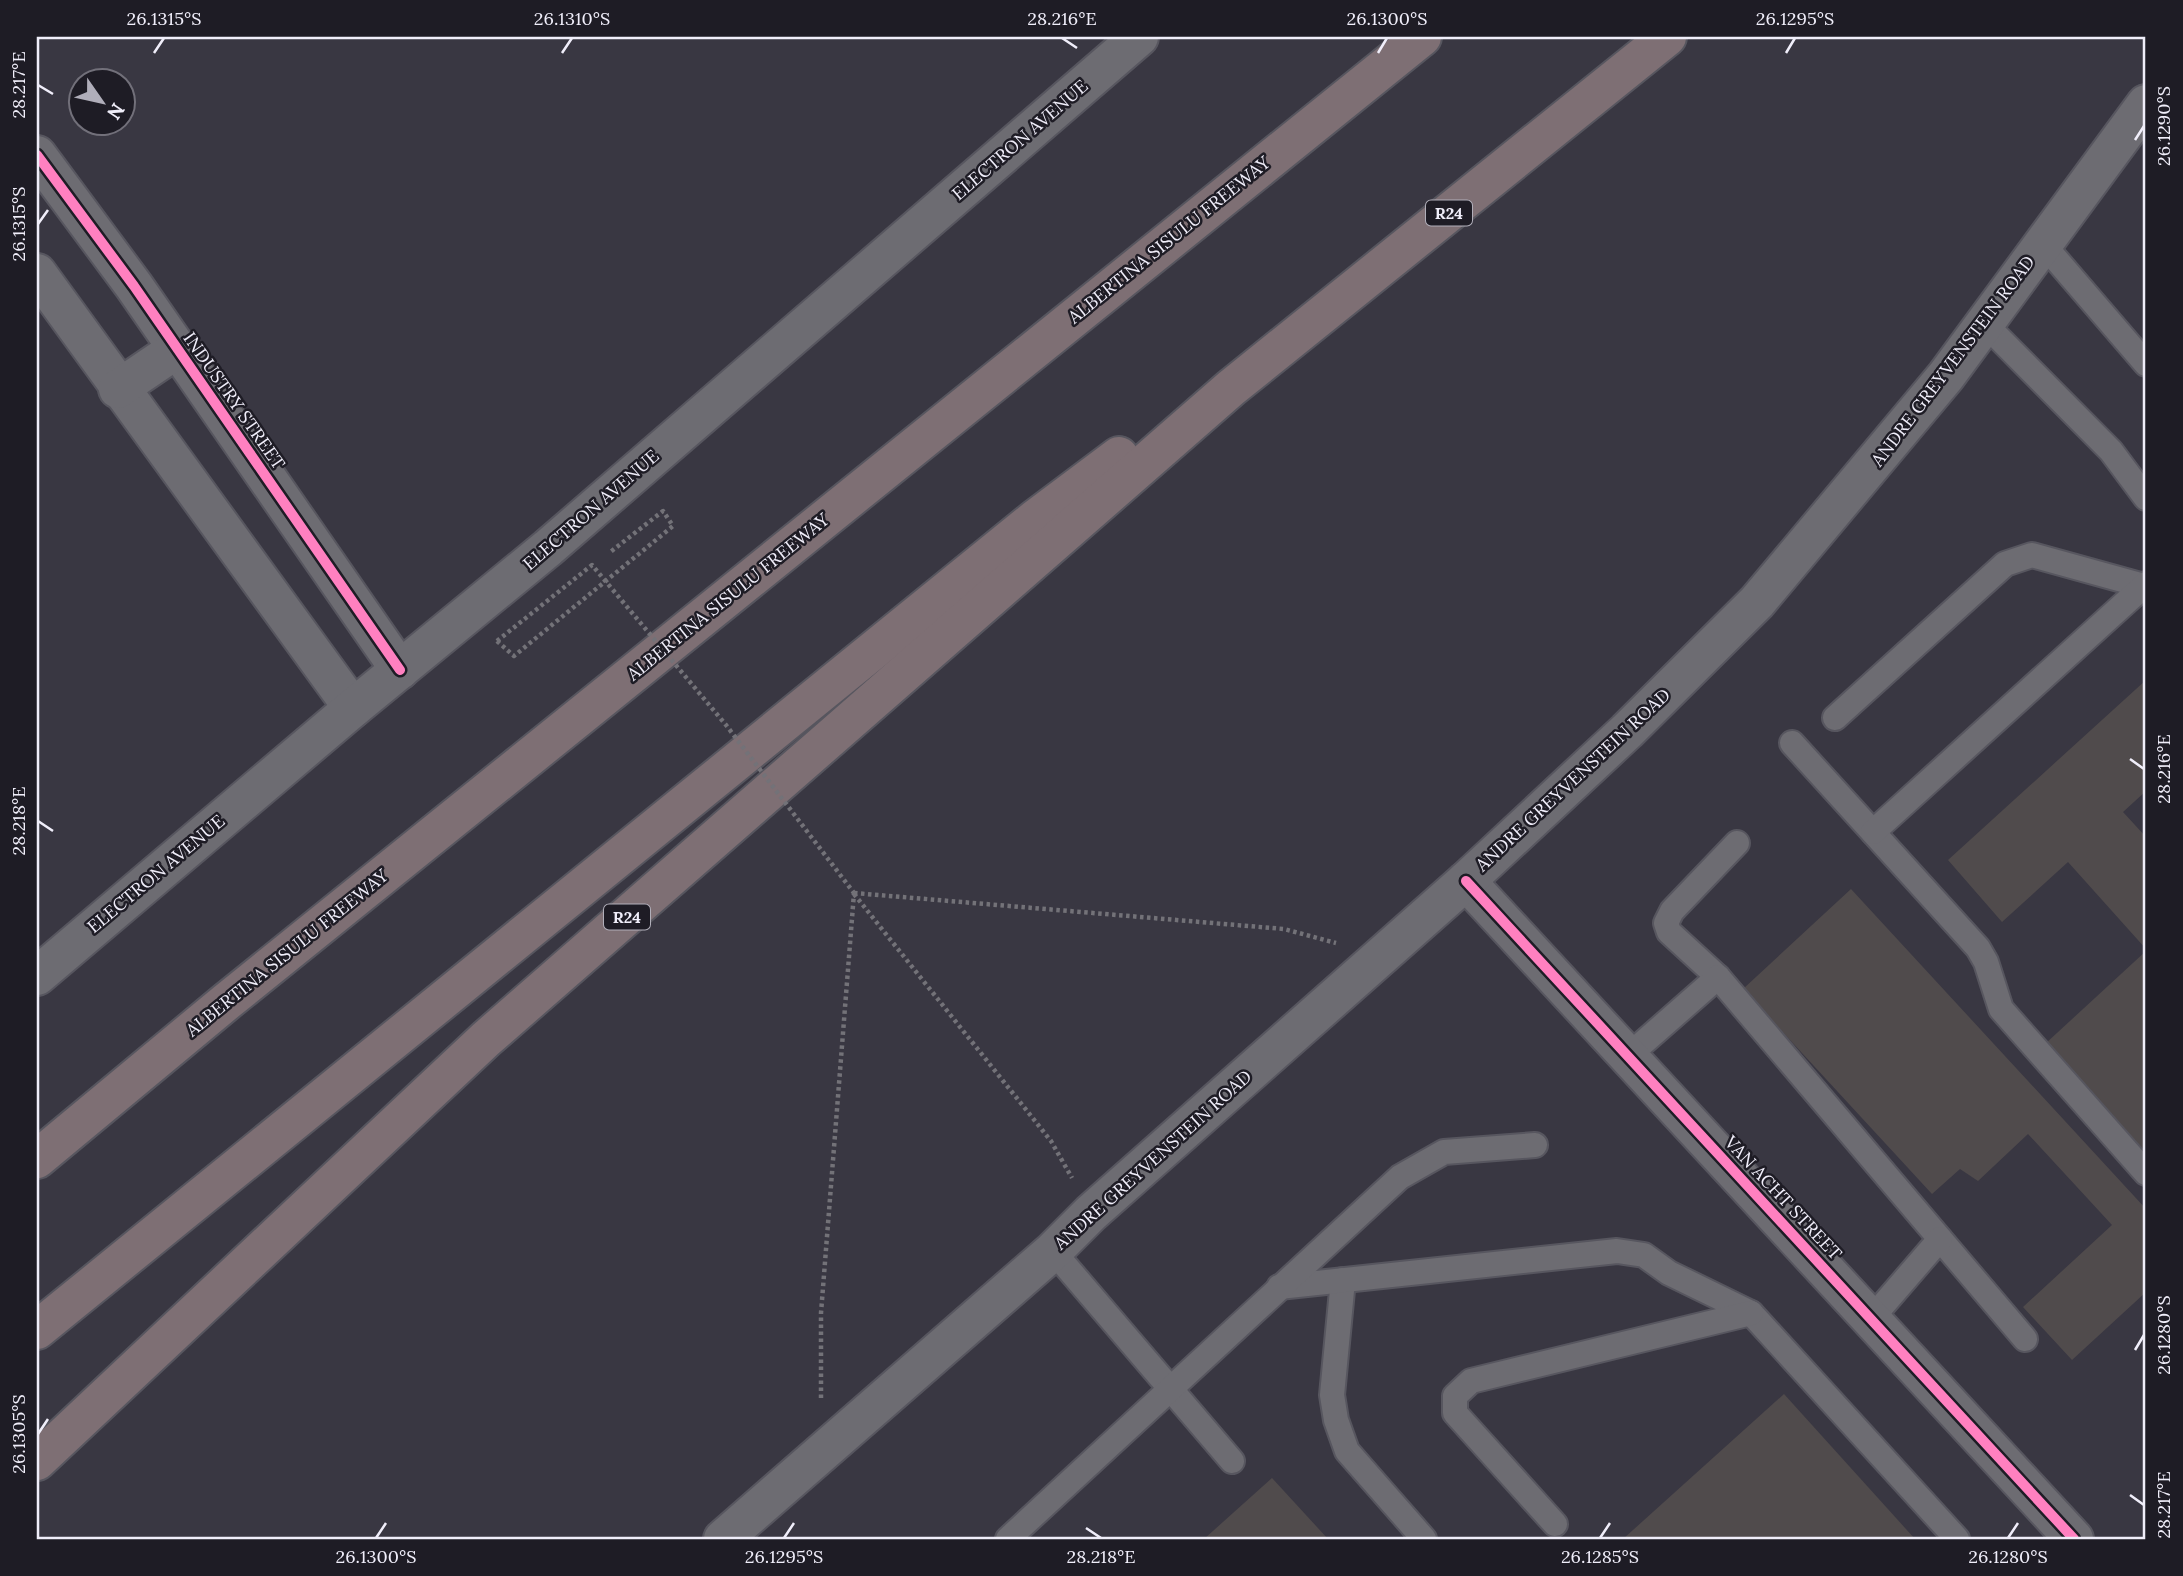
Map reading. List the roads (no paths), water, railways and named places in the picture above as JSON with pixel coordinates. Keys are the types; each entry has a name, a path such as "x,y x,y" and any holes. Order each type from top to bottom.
{"highway":[{"name":"ALBERTINA SISULU FREEWAY","path":"37,1159 237,993 1422,37"},
{"name":"R24","path":"37,1461 486,1039 1231,388 1667,37"},
{"path":"37,1330 1035,519 1162,424 1231,388"}],"main road":[{"name":"ELECTRON AVENUE","path":"37,976 352,708 548,548 1139,37"},
{"name":"ANDRE GREYVENSTEIN ROAD","path":"723,1539 1053,1251 1091,1213 1466,881 1627,731 1757,602 1852,492 1984,323 2146,104"},
{"name":"INDUSTRY STREET","path":"37,155 177,349 400,670"},
{"path":"37,273 118,389 352,708"},
{"path":"118,389 177,349"},
{"name":"VAN ACHT STREET","path":"1466,881 2074,1539"}],"lane":[{"path":"2043,244 2146,364"},
{"path":"1984,323 2111,451 2146,498"},
{"path":"1835,718 2005,564 2032,555 2145,585"},
{"path":"1873,832 2145,585"},
{"path":"1791,743 1978,948 1986,962 2001,1009 2146,1173"},
{"path":"1737,843 1672,911 1666,923 1669,932 1718,977 2025,1339"},
{"path":"1628,1056 1718,977"},
{"path":"1008,1539 1400,1177 1444,1152 1535,1146"},
{"path":"1871,1319 1940,1239"},
{"path":"1053,1251 1232,1461"},
{"path":"1279,1287 1617,1251 1643,1255 1669,1273 1751,1312 1958,1539"},
{"path":"1343,1280 1332,1395 1336,1420 1347,1451 1424,1539"},
{"path":"1555,1524 1455,1413 1455,1396 1471,1381 1751,1312"}]}
